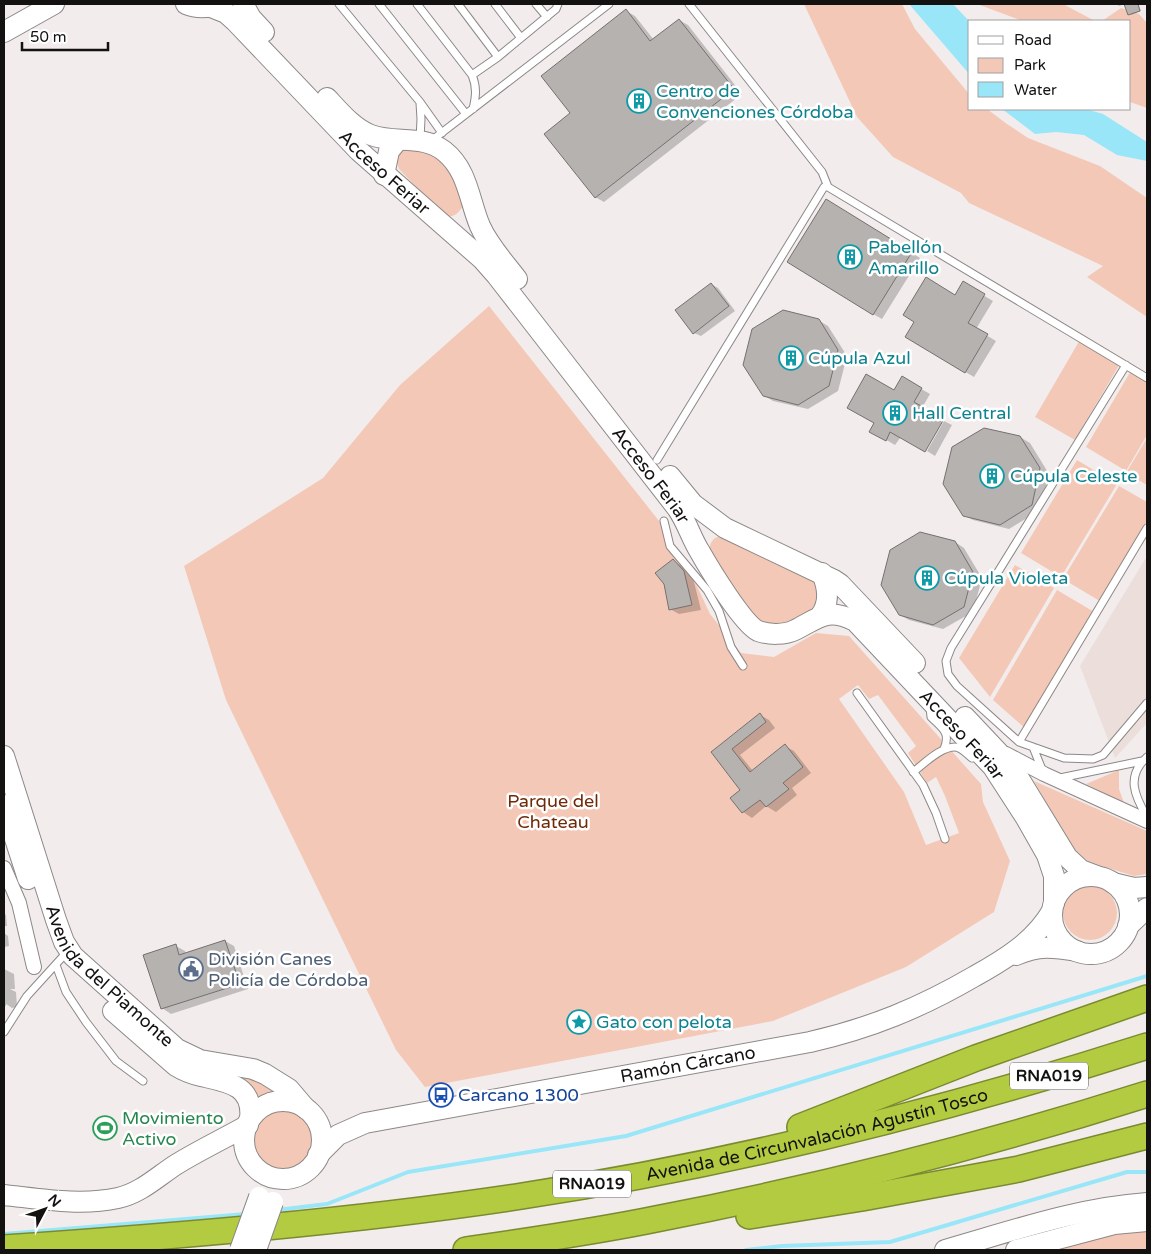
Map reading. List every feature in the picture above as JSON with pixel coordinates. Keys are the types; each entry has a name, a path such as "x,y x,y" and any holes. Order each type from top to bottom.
{"highway":[{"path":"687,1166 763,1137 808,1125 985,1055 1147,998"},
{"name":"Avenida de Circunvalación Agustín Tosco","path":"4,1248 230,1232 523,1196 687,1166 839,1132 949,1104 1147,1046"},
{"name":"RNA019","path":"466,1250 655,1220 859,1175 960,1149 1147,1094"},
{"path":"573,1234 678,1229 770,1212 871,1197 1019,1169 1147,1136"}],"main road":[{"path":"4,32 54,4"},
{"name":"Acceso Feriar","path":"186,4 199,8 215,5 235,20 359,151 487,264 516,298 677,508 688,526 699,551 733,604 745,619 758,631 772,634 792,632 821,615 838,614 855,621 930,699 993,767 1026,818 1047,855 1054,876 1053,907"},
{"name":"Acceso Feriar","path":"243,4 251,18 353,124 371,136 398,140 430,139 456,163 464,178 480,226 491,246 682,492 725,528 840,584 1012,767 1067,857 1081,870 1106,880"},
{"path":"384,175 389,151 398,140"},
{"path":"441,224 463,218 469,213 473,203"},
{"path":"699,551 706,536 725,528"},
{"path":"821,615 827,599 827,588 822,574"},
{"name":"Avenida del Piamonte","path":"4,756 56,920 61,959"},
{"name":"Avenida del Piamonte","path":"4,804 49,940 61,959 176,1066 187,1072 227,1082 244,1092 251,1109 249,1122"},
{"path":"1147,888 1134,888 1106,880 1079,878 1063,887 1053,907 1052,920 1059,936 1071,948 1079,952 1094,953 1109,949 1121,939 1128,926 1147,908"},
{"path":"1106,880 1126,898 1129,907 1128,926"},
{"name":"Ramón Cárcano","path":"998,963 1034,935 1047,921 1053,907"},
{"name":"Ramón Cárcano","path":"310,1113 341,1122 365,1123 810,1042 871,1025 916,1008 998,963 1036,947 1052,947 1079,952"},
{"name":"Avenida del Piamonte","path":"61,959 78,961 177,1049 200,1060 252,1069 265,1074 289,1089 310,1113"},
{"path":"4,1194 73,1202 99,1202 120,1198 152,1183 173,1167 249,1122 261,1108 276,1102 287,1101 297,1104 310,1113 319,1126 322,1136 318,1155 306,1171 296,1176 266,1199 240,1250"},
{"path":"249,1122 244,1141 246,1151 254,1165 266,1199 256,1250"},
{"name":"Ramón Cárcano","path":"318,1155 338,1136 365,1123"},
{"path":"192,1156 224,1151 240,1155 276,1178 296,1176"},
{"path":"945,1250 1083,1211 1122,1204 1147,1203"},
{"path":"1016,1250 1114,1224 1147,1221"}],"street":[{"path":"994,747 1050,777 1147,819"},
{"path":"4,868 19,903 34,967"}],"lane":[{"path":"339,4 420,102 430,139"},
{"path":"378,4 470,112"},
{"path":"417,4 472,75 476,84 476,95 470,112"},
{"path":"458,4 498,57"},
{"path":"494,4 521,38"},
{"path":"536,4 547,17"},
{"path":"472,75 498,57 547,17 556,9 558,4"},
{"path":"430,139 470,112 609,4"},
{"path":"690,4 822,172 828,186 1147,378"},
{"path":"420,102 421,120 430,139"},
{"path":"657,460 824,188 828,186"},
{"path":"1126,365 951,648 946,661 948,674 957,686 1019,742 1064,758 1093,759 1106,752 1147,703"},
{"path":"664,521 670,546 707,590 719,611 731,647 743,666"},
{"path":"1019,742 1147,528"},
{"path":"857,693 923,785 945,839"},
{"path":"930,699 931,717 946,732 948,739 944,749"},
{"path":"913,772 944,749 956,747 974,760 993,767"},
{"path":"1033,747 1050,777 1145,759"},
{"path":"1145,759 1134,775 1134,781 1139,802 1147,819"},
{"path":"4,1032 27,996 61,959"},
{"path":"61,959 66,992 86,1022 116,1061 143,1081"}],"shaded area":[{"path":"1147,556 1147,723 1115,758 1080,666"}],"green space":[{"path":"804,4 902,4 915,29 968,93 968,110 988,110 1028,138 1100,166 1147,198 1147,317 1087,277 1103,266 969,203 961,193 893,157 857,117"},
{"path":"977,4 1063,4 1093,20 1020,20"},
{"path":"1121,8 1139,14 1147,23 1147,108 1131,102 1131,20 1103,20"},
{"path":"418,147 446,160 464,204 454,215 444,216 399,169 397,163 398,155 404,150"},
{"name":"Parque del Chateau","path":"489,306 663,526 677,559 697,586 710,614 741,653 774,657 816,633 849,636 981,784 983,802 1010,861 994,912 906,967 773,1021 425,1087 396,1050 226,700 184,566 323,478 400,385","holes":["858,685 869,699 878,695 916,746 908,753 927,783 936,777 959,833 926,845 904,792 839,699"]},
{"path":"1081,338 1121,362 1075,440 1035,417"},
{"path":"1132,369 1147,379 1147,435 1126,471 1086,447"},
{"path":"1147,438 1147,485 1126,473"},
{"path":"1077,460 1117,484 1061,577 1021,553"},
{"path":"1119,486 1147,502 1147,530 1103,603 1063,579"},
{"path":"724,535 815,578 820,587 816,606 808,618 794,626 757,624 709,552 713,540"},
{"path":"1015,565 1054,588 990,697 959,658"},
{"path":"1057,590 1096,613 1027,730 993,700"},
{"path":"1119,770 1119,789 1124,803 1086,784"},
{"path":"1034,781 1147,831 1147,874 1134,876 1088,861 1072,847"},
{"path":"1085,886 1095,886 1105,890 1113,898 1117,913 1113,928 1105,936 1095,940 1085,940 1075,936 1067,928 1063,918 1063,908 1067,898 1075,890"},
{"path":"228,1070 256,1079 278,1093 266,1095 257,1100"},
{"path":"282,1110 294,1112 307,1123 312,1140 310,1152 299,1165 282,1170 270,1168 257,1157 252,1140 254,1128 265,1115"},
{"path":"1147,1227 1147,1250 1029,1250"}],"water":[{"path":"909,4 953,4 968,20 968,73"},
{"path":"1003,110 1089,110 1103,114 1147,142 1147,161 1117,155 1084,135 1056,132 1035,134"}],"building":[{"path":"1124,4 1138,4 1140,11 1128,15"},
{"name":"Centro de Convenciones Córdoba","path":"626,9 650,41 679,19 734,89 595,198 544,134 570,113 541,76"},
{"name":"Pabellón Amarillo","path":"826,199 912,252 873,315 787,262"},
{"path":"926,277 955,295 963,281 985,294 968,323 988,334 965,373 905,337 914,322 903,315"},
{"path":"711,283 729,306 693,334 675,310"},
{"name":"Cúpula Azul","path":"783,310 819,319 838,350 829,386 798,405 763,396 743,365 752,329"},
{"name":"Hall Central","path":"866,374 894,390 902,376 922,388 914,402 944,419 925,452 890,432 886,441 869,432 874,423 847,408"},
{"name":"Cúpula Celeste","path":"984,428 1020,436 1040,468 1032,505 1000,525 963,516 943,484 952,447"},
{"name":"Cúpula Violeta","path":"920,532 955,541 973,572 964,607 933,625 899,615 881,585 890,550"},
{"path":"673,559 684,571 692,605 669,610 664,584 655,573"},
{"path":"760,713 766,722 732,749 750,772 785,744 803,767 783,783 789,789 766,807 760,800 742,813 730,798 740,790 711,752"},
{"name":"División Canes Policía de Córdoba","path":"225,940 240,984 161,1009 143,955 176,944 179,955"}],"waterway":[{"path":"277,1210 327,1204 408,1172 626,1136 1147,976"},
{"path":"746,1250 782,1246 890,1242 1127,1172 1147,1172"},
{"path":"4,1234 246,1214"}],"place":[{"name":"Centro de Convenciones Córdoba","path":"639,101"},
{"name":"Pabellón Amarillo","path":"850,257"},
{"name":"Cúpula Azul","path":"791,358"},
{"name":"Hall Central","path":"895,413"},
{"name":"Cúpula Celeste","path":"992,476"},
{"name":"Cúpula Violeta","path":"927,578"},
{"name":"División Canes Policía de Córdoba","path":"191,969"},
{"name":"Gato con pelota","path":"579,1022"},
{"name":"Carcano 1300","path":"441,1095"},
{"name":"Movimiento Activo","path":"105,1128"}]}
